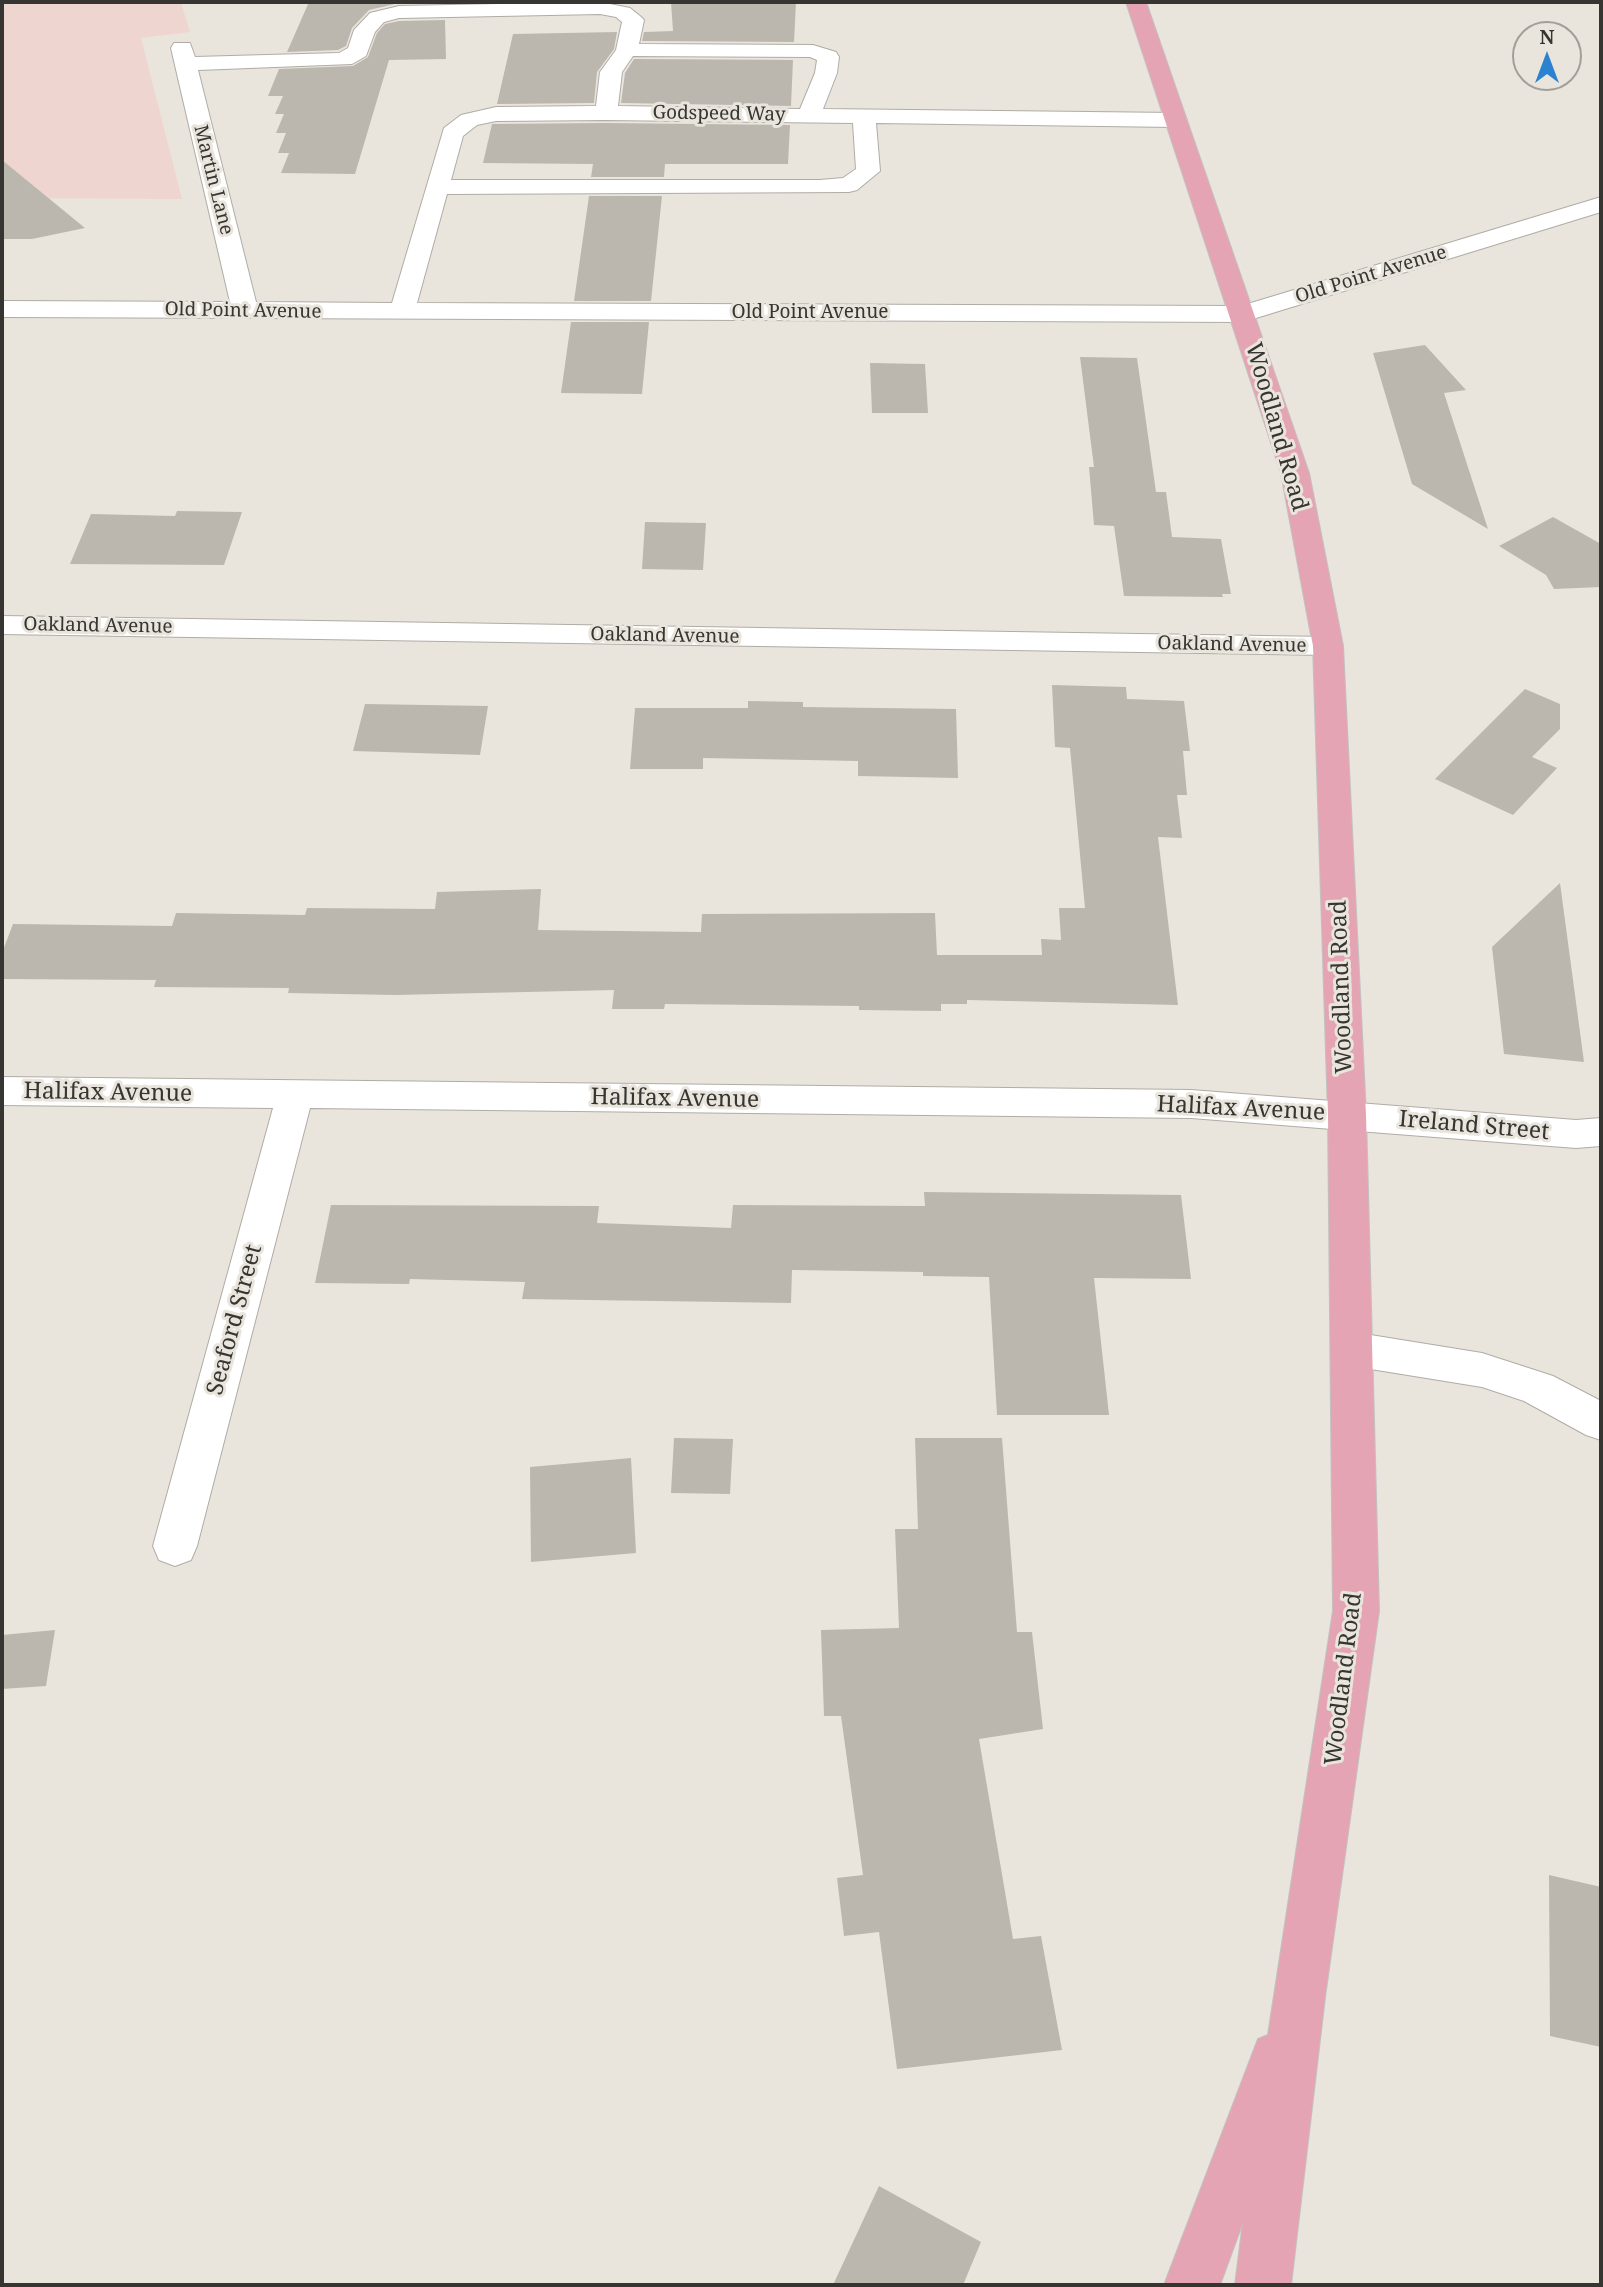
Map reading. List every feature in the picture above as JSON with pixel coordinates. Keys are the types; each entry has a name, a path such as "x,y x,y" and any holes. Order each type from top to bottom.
{"main road":[{"name":"Woodland Road","path":"1136,2 1295,474 1328,646 1347,1115 1356,1611 1299,1997 1263,2285"},
{"name":"Woodland Road","path":"1192,2285 1299,1997"}],"street":[{"name":"Martin Lane","path":"245,311 184,56 344,58 358,51 365,30 377,18 398,12 600,8 623,12 633,20 627,50"},
{"path":"606,113 611,72 627,50 813,51 828,57 826,73 809,116"},
{"name":"Godspeed Way","path":"402,312 452,133 469,120 496,114 606,113 1176,120"},
{"path":"438,187 820,187 849,184 868,171 864,116"},
{"name":"Old Point Avenue","path":"2,309 1243,314 1601,204"},
{"name":"Oakland Avenue","path":"2,625 1328,646"},
{"name":"Halifax Avenue","path":"2,1091 1191,1104 1347,1115"},
{"name":"Seaford Street","path":"175,1546 295,1095"},
{"name":"Ireland Street","path":"1347,1115 1576,1134 1601,1132"},
{"path":"1352,1349 1482,1370 1538,1388 1601,1423"}],"shaded area":[{"path":"2,2 181,2 190,32 141,38 182,199 2,198"}],"building":[{"path":"309,2 445,2 399,3 369,10 352,28 346,46 338,50 287,52"},
{"path":"671,2 796,2 794,42 642,41 644,32 673,31"},
{"path":"445,20 446,59 389,60 355,174 281,173 289,153 278,153 286,133 276,133 284,114 275,114 283,96 268,96 279,69 353,66 368,57 377,33 385,24"},
{"path":"617,32 614,49 597,72 594,103 497,104 513,34"},
{"path":"634,59 793,60 791,106 621,103 625,73"},
{"path":"492,124 790,125 788,164 665,164 664,177 591,177 593,164 483,163"},
{"path":"2,160 85,228 32,239 2,239"},
{"path":"589,196 662,196 651,301 574,301"},
{"path":"571,322 649,322 642,394 561,393"},
{"path":"1425,345 1466,390 1444,393 1488,529 1412,484 1373,353"},
{"path":"1080,357 1137,358 1156,492 1166,492 1172,537 1221,539 1231,594 1222,594 1223,597 1124,596 1114,526 1094,525 1089,467 1094,467"},
{"path":"870,363 925,364 928,413 872,413"},
{"path":"177,511 242,512 224,565 70,564 91,514 175,516"},
{"path":"1553,517 1601,544 1601,587 1554,589 1546,575 1499,546"},
{"path":"645,522 706,523 703,570 642,569"},
{"path":"1052,685 1126,687 1127,699 1184,701 1190,751 1183,751 1187,795 1177,795 1182,838 1158,837 1178,1005 967,1000 967,1004 941,1004 941,1011 859,1010 859,1006 665,1004 664,1009 612,1009 614,990 395,995 288,993 289,988 154,987 156,980 2,979 2,953 13,924 172,926 176,913 305,915 307,908 435,909 437,892 541,889 538,930 701,932 702,914 935,913 937,955 1042,955 1041,939 1061,940 1059,908 1085,908 1070,748 1055,747"},
{"path":"1525,689 1560,704 1560,729 1532,757 1557,768 1513,815 1435,779"},
{"path":"748,701 803,702 803,707 956,709 958,778 858,776 858,761 703,758 703,769 630,769 635,708 748,708"},
{"path":"365,704 488,706 480,755 353,751"},
{"path":"1560,883 1584,1062 1504,1054 1492,947"},
{"path":"924,1192 1181,1195 1191,1279 1094,1278 1109,1415 997,1415 989,1277 923,1276 923,1272 792,1270 791,1303 522,1299 525,1282 410,1279 409,1284 315,1283 331,1205 599,1206 597,1223 731,1228 733,1205 925,1206"},
{"path":"674,1438 733,1439 730,1494 671,1493"},
{"path":"915,1438 1002,1438 1017,1632 1032,1632 1043,1729 979,1739 1013,1939 1041,1936 1062,2050 897,2069 879,1932 844,1936 837,1878 863,1875 841,1716 824,1716 821,1630 899,1628 895,1529 918,1529"},
{"path":"631,1458 636,1553 531,1562 530,1467"},
{"path":"55,1630 46,1686 2,1689 2,1635"},
{"path":"1549,1875 1601,1887 1601,2047 1550,2036"},
{"path":"879,2186 981,2242 963,2285 833,2285"}]}
